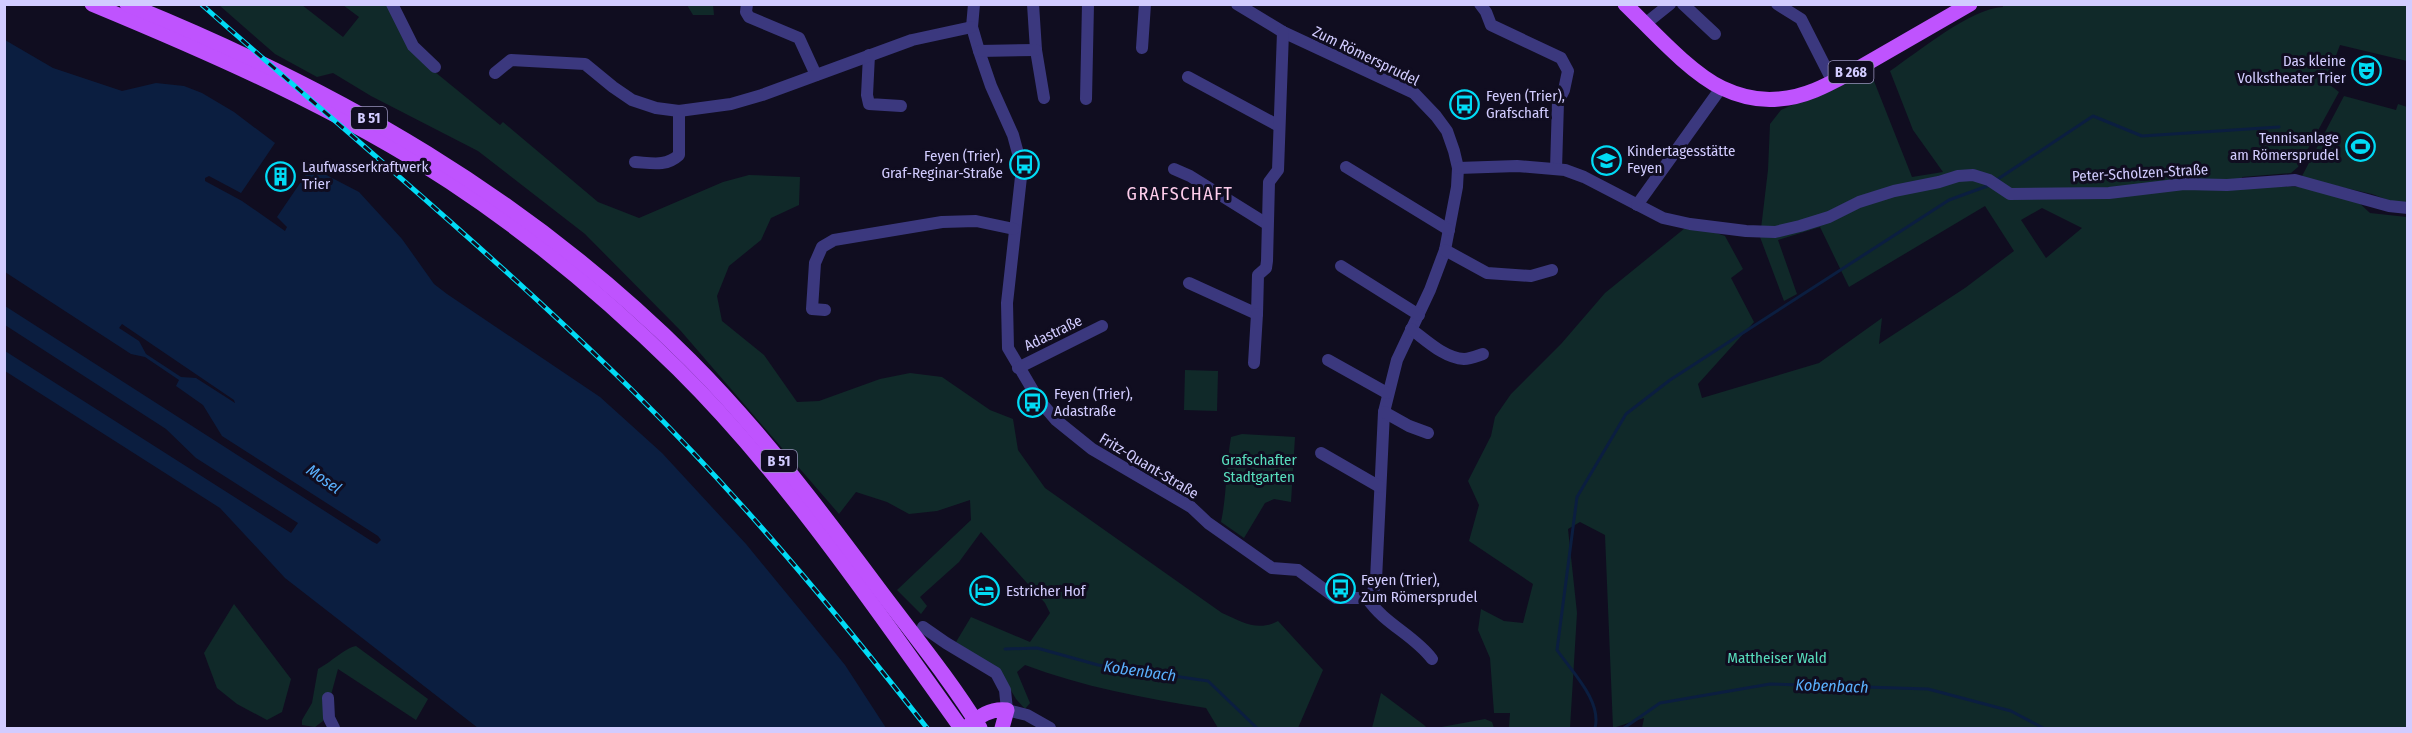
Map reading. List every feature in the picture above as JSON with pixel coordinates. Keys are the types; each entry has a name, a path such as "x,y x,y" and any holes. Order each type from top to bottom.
{"main road":[{"name":"B 51","path":"92,4 174,31"},
{"name":"B 51","path":"127,4 389,145 543,241 680,371 749,447 972,727"},
{"name":"B 268","path":"1625,4 1695,70 1721,88 1755,99 1780,99 1807,94 1833,82 1970,4"},
{"path":"972,727 1005,716"}],"street":[{"path":"392,4 412,46 435,67"},
{"path":"747,4 746,12 749,17 799,38 816,75"},
{"name":"Fritz-Quant-Straße","path":"974,4 972,27 979,51 991,86 1013,135 1022,168 1007,303 1008,348 1038,399 1056,420 1092,449 1191,507 1208,523 1272,568 1298,570 1336,598 1367,598"},
{"path":"1033,4 1036,50 1044,98"},
{"path":"1086,99 1088,4"},
{"path":"1142,48 1145,4"},
{"name":"Zum Römersprudel","path":"1237,4 1283,32 1414,93 1447,131 1458,168 1457,187 1445,250 1419,315 1396,360 1387,393 1384,412 1376,580 1373,592 1367,598"},
{"path":"1645,24 1670,4"},
{"path":"1683,4 1714,34"},
{"path":"1777,4 1801,19 1833,82"},
{"path":"1483,8 1491,25 1561,58 1568,71 1564,90 1558,102 1556,169"},
{"path":"495,73 511,60 585,64 632,100 656,108 680,111 731,104 762,95 912,40 972,27"},
{"path":"1254,363 1258,275 1266,268 1267,261 1269,182 1278,170 1283,32"},
{"path":"979,51 1036,50"},
{"path":"869,55 867,85 869,104 901,106"},
{"path":"1188,77 1279,126"},
{"path":"1637,205 1721,88"},
{"path":"635,162 665,163 671,162 679,155 680,111"},
{"name":"Peter-Scholzen-Straße","path":"1458,168 1517,166 1556,169 1584,177 1663,218 1746,231 1775,232 1829,217 1859,202 1894,191 1958,176 1973,176 1989,180 2010,194 2109,193 2184,184 2227,185 2295,180 2389,206 2408,208"},
{"path":"1346,167 1449,230"},
{"path":"1174,169 1190,176 1267,224"},
{"path":"825,310 813,309 815,263 822,247 834,240 942,222 976,221 1014,229"},
{"path":"1445,250 1487,273 1532,276 1552,270"},
{"path":"1341,266 1419,315"},
{"path":"1189,283 1257,314"},
{"name":"Adastraße","path":"1018,368 1102,326"},
{"path":"1412,329 1442,351 1458,358 1466,359 1483,354"},
{"path":"1328,360 1387,393"},
{"path":"1384,412 1409,426 1428,433"},
{"path":"1321,453 1380,487"},
{"path":"1367,598 1377,612 1421,645 1432,658"},
{"path":"923,627 996,673 1005,690 1005,716 1037,720 1050,729"},
{"path":"328,698 329,718 334,729"}],"green space":[{"name":"Mattheiser Wald","path":"2002,4 2407,5 2407,61 2340,45 2332,66 2330,85 2339,92 2298,167 2291,173 2242,177 2241,185 2307,187 2354,198 2370,213 2407,217 2407,728 1642,728 1644,718 1613,728 1605,535 1580,522 1568,529 1577,613 1570,728 1509,728 1510,713 1494,713 1490,658 1478,630 1481,609 1504,621 1523,623 1533,584 1469,541 1479,505 1468,481 1491,436 1495,417 1511,394 1561,344 1605,293 1690,224 1725,236 1743,269 1731,278 1754,322 1698,384 1702,398 1819,363 1882,318 1879,344 1965,288 2014,251 1985,206 1849,287 1820,227 1778,240 1797,294 1784,301 1760,237 1768,170 1770,124 1781,110 1870,71 1912,177 1943,172 1913,130 1890,71 1961,23 1990,9 2003,7","holes":["2042,208 2082,228 2046,258 2021,220"]},
{"path":"219,5 302,5 343,37 359,17 343,5 388,5 435,72 500,125 503,122 598,202 639,218 723,182 749,175 800,177 799,205 771,218 761,240 729,266 717,296 722,321 764,355 797,402 819,401 880,379 910,373 942,377 990,410 1013,419 1018,450 1045,488 1222,613 1257,626 1278,621 1323,670 1298,728 1218,728 1206,708 1091,686 1025,665 1017,672 1030,703 1025,709 1016,699 999,670 956,642 971,617 1030,642 1050,613 1045,603 981,532 959,562 920,597 927,606 921,614 897,590 971,520 970,500 937,511 909,514 887,502 856,492 839,514 680,330 585,234 478,151 371,96 333,73 317,77 275,54"},
{"path":"687,5 713,5 714,15 693,15"},
{"path":"2344,96 2396,110 2398,104 2407,107 2407,203 2393,202 2372,194 2301,178"},
{"path":"1185,370 1218,371 1217,411 1184,410"},
{"name":"Grafschafter Stadtgarten","path":"1242,434 1295,437 1291,502 1274,499 1265,503 1244,538 1221,522 1231,437"},
{"path":"234,604 291,679 282,712 267,720 237,704 217,688 204,653"},
{"path":"356,646 428,699 416,720 338,669 331,695 324,694 323,721 315,727 302,725 302,720 312,703 318,669"},
{"path":"1381,693 1424,725 1427,728 1372,728"},
{"path":"1485,719 1492,722 1494,728 1436,728"}],"water":[{"name":"Mosel","path":"5,40 53,68 122,91 156,83 184,86 202,93 234,112 275,143 241,193 209,176 205,178 205,181 242,201 285,231 287,227 277,217 311,167 359,192 402,239 434,284 600,397 662,453 746,544 806,617 845,665 886,728 478,728 285,578 220,508 5,371 5,351 291,533 298,523 196,458 166,429 5,325 5,306 373,542 377,544 381,540 222,436 203,405 176,386 179,380 145,357 131,354 5,272","holes":["122,324 234,400 235,403 196,378 181,377 146,354 139,341 119,328"]}],"waterway":[{"path":"1995,181 2093,116 2142,136 2279,127"},
{"path":"1595,728 1596,718 1590,697 1557,650 1577,497 1626,414 1670,380 1949,200 1990,185"},
{"name":"Kobenbach","path":"1005,649 1037,648 1098,665 1208,681 1257,728"},
{"name":"Kobenbach","path":"1624,728 1660,703 1770,684 1928,689 2011,711 2043,728"}],"railway":[{"path":"201,4 476,244 636,394 713,474 787,557 927,728"}],"place":[{"name":"Das kleine Volkstheater Trier","path":"2367,70"},
{"name":"Feyen (Trier), Grafschaft","path":"1465,105"},
{"name":"Tennisanlage am Römersprudel","path":"2360,147"},
{"name":"Kindertagesstätte Feyen","path":"1606,160"},
{"name":"Feyen (Trier), Graf-Reginar-Straße","path":"1024,165"},
{"name":"Laufwasserkraftwerk Trier","path":"281,176"},
{"name":"Feyen (Trier), Adastraße","path":"1033,403"},
{"name":"Feyen (Trier), Zum Römersprudel","path":"1340,589"},
{"name":"Estricher Hof","path":"985,591"}],"district":[{"name":"GRAFSCHAFT","path":"1180,194"}]}
